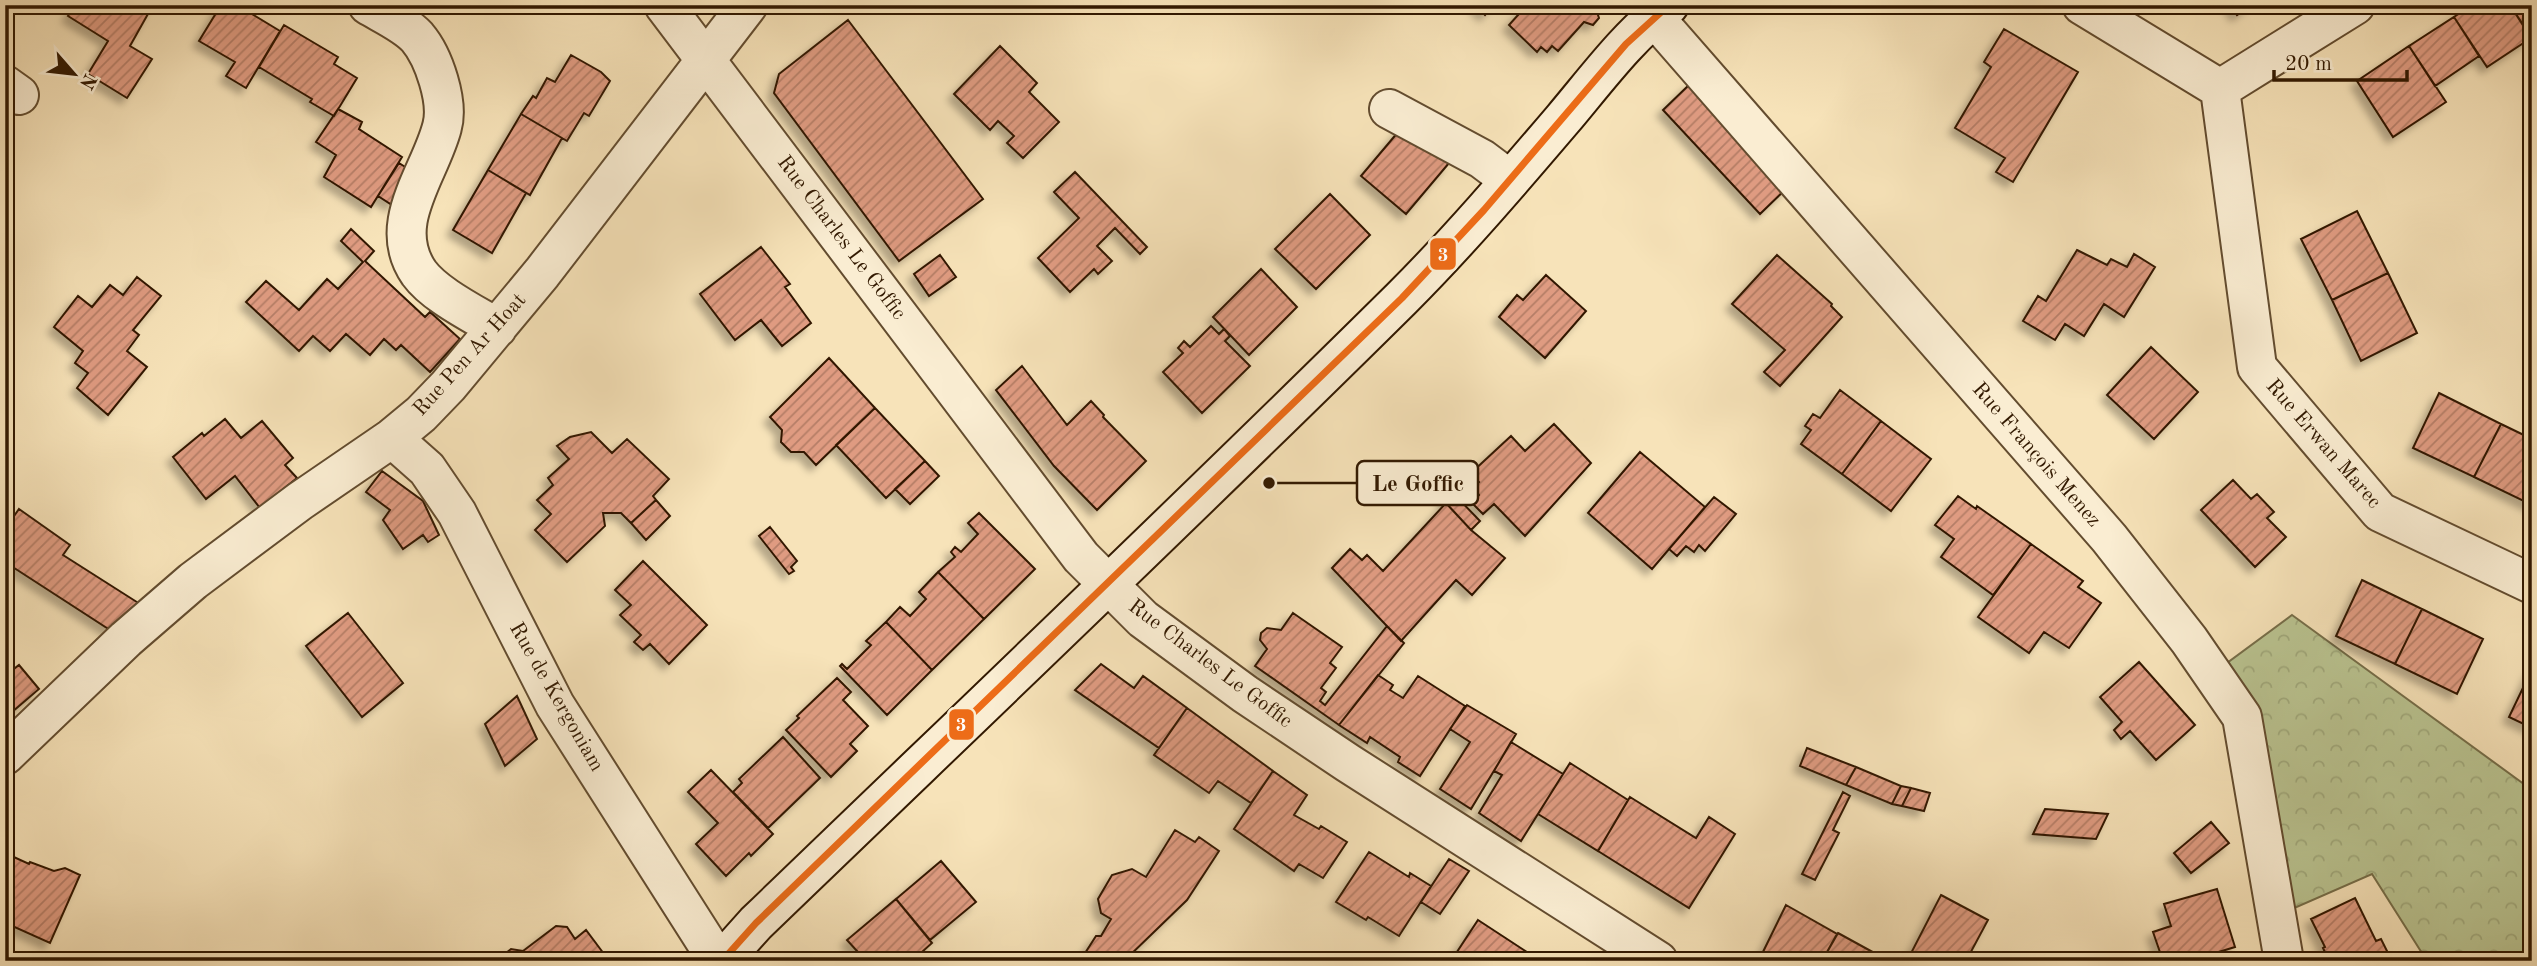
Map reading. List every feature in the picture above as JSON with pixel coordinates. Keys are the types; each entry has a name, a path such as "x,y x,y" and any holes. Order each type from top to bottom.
{"street":[{"path":"368,5 416,37 432,64 442,92 443,125 411,202 407,228 410,253 420,273 436,288 497,328"},
{"name":"Rue Charles Le Goffic","path":"664,5 1081,557 1108,586 1143,619 1245,694 1348,764 1658,961"},
{"name":"Rue Pen Ar Hoat","path":"5,755 126,639 193,581 300,501 392,438 448,386 497,328 748,5"},
{"path":"2082,5 2220,89 2355,5"},
{"path":"720,961 756,923 1108,586 1404,296 1510,180 1613,60 1662,11"},
{"name":"Rue François Menez","path":"1662,11 2109,538 2189,640 2242,717 2284,961"},
{"name":"Rue Erwan Marec","path":"2220,89 2257,367 2380,512 2532,584"},
{"path":"1389,109 1482,159 1510,180"},
{"name":"Rue de Kergoniam","path":"392,438 427,469 457,513 555,705 720,961"}],"green space":[{"path":"2292,615 2532,790 2532,961 2427,961 2372,874 2285,912 2223,666"}],"building":[{"path":"75,5 153,5 130,46 152,59 127,98 88,74 108,41 68,16"},
{"path":"221,5 237,5 280,31 246,88 226,76 235,62 199,41"},
{"path":"1475,5 1494,5 1485,15"},
{"path":"1527,5 1600,5 1596,9 1599,18 1593,25 1584,22 1558,51 1552,46 1547,52 1541,47 1537,52 1509,25"},
{"path":"2230,5 2251,5 2237,15"},
{"path":"2472,5 2510,5 2531,38 2487,67 2454,17"},
{"path":"2510,5 2532,5 2532,29 2528,32"},
{"path":"2454,17 2479,56 2435,86 2409,46"},
{"path":"848,20 983,199 899,261 774,93 779,74"},
{"path":"284,25 338,57 334,64 357,78 334,116 310,102 312,99 259,67"},
{"path":"2004,29 2078,72 2013,182 1996,172 2005,158 1955,128 1991,67 1984,62"},
{"path":"1000,46 1037,83 1029,92 1059,122 1023,158 1007,143 1014,136 998,121 990,130 954,94"},
{"path":"2409,46 2446,102 2393,137 2357,81"},
{"path":"571,55 601,72 610,81 589,116 584,113 567,141 521,114 533,96 536,98 547,78 555,82"},
{"path":"1691,83 1789,186 1760,214 1663,110"},
{"path":"338,109 362,122 359,129 402,157 371,207 324,177 336,155 316,142"},
{"path":"521,114 562,138 530,195 488,170"},
{"path":"1404,125 1449,163 1406,214 1361,176"},
{"path":"399,163 413,172 392,205 378,196"},
{"path":"488,170 526,193 492,253 453,230"},
{"path":"1075,172 1147,247 1140,254 1115,228 1097,246 1112,261 1098,274 1094,269 1070,292 1038,258 1079,218 1054,192"},
{"path":"1330,194 1370,235 1316,289 1275,249"},
{"path":"2357,211 2388,273 2332,300 2301,239"},
{"path":"351,229 374,251 365,261 425,317 430,312 460,339 430,372 401,345 396,350 384,339 370,355 346,334 330,351 313,336 299,351 246,302 266,281 299,310 327,279 338,289 363,262 341,241"},
{"path":"761,247 790,284 785,287 811,323 782,346 761,320 735,340 700,294"},
{"path":"2077,250 2107,265 2111,259 2127,267 2134,254 2155,267 2124,317 2104,304 2084,336 2065,324 2055,340 2023,321 2038,296 2046,301"},
{"path":"940,255 956,277 929,296 914,274"},
{"path":"1777,255 1832,304 1842,317 1780,386 1764,372 1785,350 1732,304"},
{"path":"1261,269 1297,307 1249,355 1213,317"},
{"path":"2388,273 2417,333 2361,361 2332,300"},
{"path":"1546,275 1586,311 1545,358 1499,317 1517,295 1523,300"},
{"path":"137,277 161,296 133,330 139,335 127,351 147,367 108,415 77,388 88,373 75,363 83,351 54,327 78,296 92,307 110,285 123,295"},
{"path":"1211,326 1219,334 1224,329 1230,336 1225,341 1250,366 1202,413 1163,372 1183,353 1178,348 1184,341 1190,347"},
{"path":"2151,347 2198,392 2154,439 2107,395"},
{"path":"829,358 875,408 816,465 804,452 791,452 781,442 782,430 770,417"},
{"path":"1022,366 1067,425 1091,401 1146,461 1097,510 1054,466 996,390"},
{"path":"1840,390 1881,421 1842,474 1801,444 1811,430 1805,426 1813,414 1820,418"},
{"path":"2439,393 2501,424 2474,477 2413,448"},
{"path":"875,408 925,461 886,498 836,445"},
{"path":"225,419 241,438 262,421 293,458 285,465 297,478 260,508 235,476 206,499 173,457 202,433 204,436"},
{"path":"1881,421 1931,459 1891,511 1842,474"},
{"path":"1554,424 1591,463 1525,536 1494,504 1483,514 1472,503 1479,495 1473,488 1479,482 1470,474 1511,436 1525,451"},
{"path":"2501,424 2532,439 2532,505 2474,477"},
{"path":"591,432 612,453 627,439 669,479 653,496 656,500 631,523 621,513 603,513 605,526 567,562 535,530 551,514 537,500 553,485 548,478 569,459 557,446 570,437"},
{"path":"1640,452 1705,507 1652,569 1588,513"},
{"path":"925,461 939,476 910,504 895,489"},
{"path":"382,471 423,501 439,535 428,542 423,535 403,549 383,520 390,510 366,492"},
{"path":"2233,480 2251,499 2257,494 2274,512 2267,518 2286,537 2255,567 2201,510"},
{"path":"1451,491 1480,521 1471,530 1443,500"},
{"path":"1958,496 2031,544 1993,595 1941,557 1954,539 1935,525"},
{"path":"1714,497 1736,514 1705,551 1699,545 1694,552 1686,546 1677,556 1669,549"},
{"path":"656,500 670,516 646,540 631,523"},
{"path":"1446,503 1471,530 1505,558 1472,595 1456,580 1401,641 1332,568 1350,549 1362,560 1367,555 1383,571"},
{"path":"19,509 70,545 63,555 140,604 110,630 5,562 5,529"},
{"path":"979,513 1035,569 984,619 938,572 955,557 951,552 955,547 961,552 978,534 968,523"},
{"path":"770,527 797,561 791,567 794,571 789,574 759,536"},
{"path":"2031,544 2083,581 2078,587 2101,603 2069,648 2044,632 2029,653 1978,617"},
{"path":"643,561 707,625 669,664 650,644 643,650 634,642 641,635 620,615 631,605 615,590"},
{"path":"938,572 984,619 932,670 886,622 900,607 910,616 926,599 919,592"},
{"path":"2362,580 2422,609 2395,664 2336,636"},
{"path":"2422,609 2483,639 2457,694 2395,664"},
{"path":"348,613 403,683 362,717 306,646"},
{"path":"1293,613 1342,647 1330,663 1336,668 1321,688 1326,692 1320,701 1325,705 1387,626 1404,643 1339,725 1255,666 1267,649 1260,640 1261,633 1267,628 1281,630"},
{"path":"886,622 932,670 887,715 840,666 842,664 847,669 871,645 866,641"},
{"path":"2139,662 2195,725 2156,760 2130,731 2121,739 2114,730 2122,722 2100,697"},
{"path":"1101,664 1134,688 1143,676 1187,708 1159,748 1075,690"},
{"path":"19,665 39,689 5,718 5,676"},
{"path":"2532,669 2532,728 2509,717"},
{"path":"1378,675 1393,685 1390,690 1403,698 1418,676 1465,706 1420,776 1398,762 1400,757 1370,737 1367,743 1339,725"},
{"path":"837,678 851,692 843,700 868,726 850,744 857,751 831,777 786,730"},
{"path":"517,696 537,739 505,766 485,724"},
{"path":"1467,705 1516,734 1471,809 1440,789 1470,742 1450,729"},
{"path":"1187,708 1273,771 1251,803 1218,781 1209,793 1154,755"},
{"path":"783,737 820,778 768,828 733,792 742,783 739,779"},
{"path":"1511,742 1563,774 1521,841 1479,813 1502,775 1494,771"},
{"path":"1807,748 1856,767 1846,785 1800,766"},
{"path":"1570,763 1628,800 1598,851 1538,814"},
{"path":"1856,767 1901,786 1892,804 1846,785"},
{"path":"711,770 773,834 726,876 696,844 718,823 688,792"},
{"path":"1273,771 1307,795 1294,815 1319,829 1321,826 1347,842 1323,878 1299,864 1294,871 1234,829"},
{"path":"1901,786 1911,788 1902,806 1892,804"},
{"path":"1911,788 1930,793 1924,811 1902,806"},
{"path":"1843,792 1850,796 1833,830 1839,833 1815,880 1802,874"},
{"path":"1630,797 1696,838 1709,817 1735,834 1689,908 1598,851"},
{"path":"2045,809 2108,814 2096,839 2033,834"},
{"path":"2211,822 2229,843 2191,873 2174,853"},
{"path":"1175,830 1195,842 1199,837 1219,851 1187,900 1124,961 1080,961 1111,919 1101,913 1098,899 1112,875 1132,869 1146,877"},
{"path":"1369,852 1409,877 1410,873 1431,886 1399,936 1336,902"},
{"path":"5,853 29,864 30,862 54,871 65,868 80,875 50,943 8,924 5,929"},
{"path":"1449,859 1469,871 1440,914 1421,902"},
{"path":"941,861 976,902 930,940 896,899"},
{"path":"2217,889 2235,947 2189,961 2163,961 2153,932 2171,926 2164,904"},
{"path":"1941,895 1988,920 1966,961 1907,961"},
{"path":"2355,898 2376,941 2381,939 2392,961 2329,961 2311,919"},
{"path":"896,899 932,943 912,961 866,961 847,940"},
{"path":"1786,905 1837,934 1822,961 1769,961 1761,956"},
{"path":"1478,920 1536,958 1534,961 1451,961"},
{"path":"556,926 567,927 575,939 586,930 607,958 603,961 496,961 511,949 523,951"},
{"path":"1838,933 1889,961 1822,961"},
{"path":"857,951 866,961 845,961"}],"transit line":[{"name":"3","path":"722,961 756,923 1402,298 1484,210 1626,44 1669,5"}],"place":[{"name":"Le Goffic","path":"1269,483"}]}
